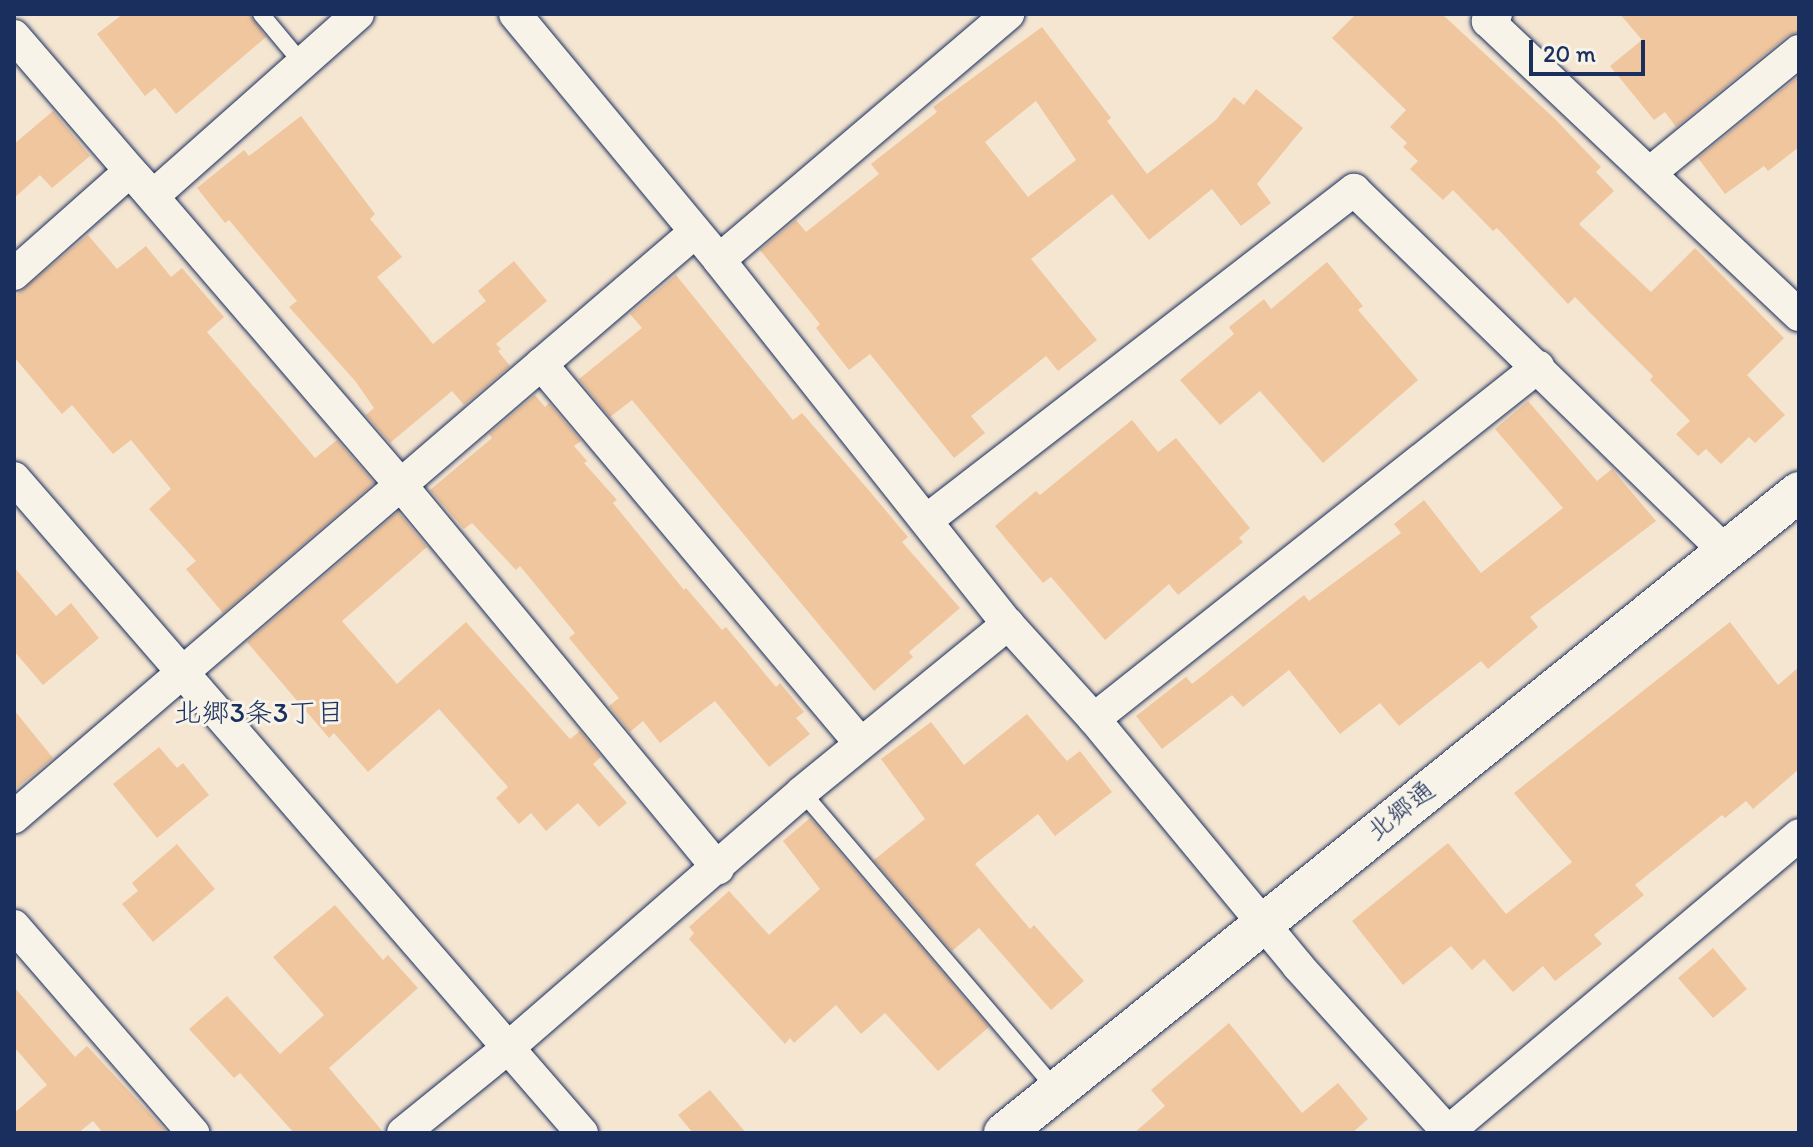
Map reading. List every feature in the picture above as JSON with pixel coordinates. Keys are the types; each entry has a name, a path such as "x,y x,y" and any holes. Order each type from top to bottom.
{"street":[{"path":"130,171 153,196 358,14"},
{"path":"719,260 1008,14"},
{"path":"1488,16 1799,315"},
{"path":"529,19 1008,624 1094,719 1265,922 1298,966 1449,1132 1799,835"},
{"path":"14,36 400,484 718,868"},
{"path":"1651,172 1799,51"},
{"path":"14,274 130,171"},
{"path":"927,520 1354,190 1726,552"},
{"path":"14,817 695,232"},
{"path":"541,364 860,743"},
{"path":"1094,719 1538,367"},
{"path":"14,478 582,1133"},
{"name":"北郷通","path":"1004,1133 1799,492"},
{"path":"403,1133 508,1048 860,743 1008,624"},
{"path":"14,926 193,1133"}],"lane":[{"path":"261,14 302,63"},
{"path":"802,792 1056,1089"}],"building":[{"path":"123,14 249,14 266,37 176,114 155,88 145,96 97,34"},
{"path":"1356,14 1442,14 1554,118 1601,167 1596,172 1614,191 1579,224 1651,292 1695,248 1784,338 1747,375 1785,415 1755,443 1749,437 1721,464 1706,449 1698,456 1676,434 1690,421 1650,380 1653,376 1575,297 1568,304 1497,228 1493,231 1453,190 1443,200 1410,169 1418,161 1403,147 1407,143 1390,127 1406,110 1332,38"},
{"path":"1620,14 1799,14 1799,32 1787,36 1676,127 1665,112 1654,120 1610,66 1642,40"},
{"path":"1042,27 1111,118 1107,121 1147,174 1216,120 1234,97 1244,105 1256,89 1303,128 1257,184 1271,203 1241,226 1212,189 1149,240 1112,194 1031,259 1097,340 1058,371 1046,356 971,416 985,433 954,458 870,354 849,370 816,328 820,324 760,250 796,220 806,232 879,174 871,164 937,112 933,107","holes":["1036,101 1076,160 1028,197 985,142"]},
{"path":"1799,76 1799,147 1768,171 1764,166 1725,194 1698,158"},
{"path":"53,111 90,156 52,188 40,175 14,198 14,144"},
{"path":"301,116 375,214 370,219 402,257 377,277 433,344 486,301 478,291 514,261 547,301 496,344 510,366 464,405 452,391 390,443 366,415 374,408 356,382 289,307 297,301 229,220 225,223 197,188 244,150 249,156"},
{"path":"88,235 117,269 146,246 171,277 182,268 224,317 207,332 315,458 337,440 374,483 223,613 186,569 196,561 149,509 171,489 131,440 113,454 72,405 62,414 14,357 14,297"},
{"path":"1327,262 1363,306 1358,310 1418,380 1323,463 1260,391 1220,425 1180,380 1234,334 1229,327 1264,299 1271,309"},
{"path":"676,275 793,420 802,413 866,487 908,537 902,542 960,608 909,652 913,657 874,691 632,400 610,417 579,379 642,328 630,314"},
{"path":"535,395 545,407 549,403 581,441 574,446 587,461 584,463 617,500 613,503 684,590 686,588 722,630 726,627 776,687 780,683 804,712 796,718 810,734 769,767 715,701 660,743 643,721 630,732 609,706 619,698 569,638 575,633 520,566 516,570 472,523 464,529 430,490 492,438 489,434"},
{"path":"1528,401 1597,481 1612,469 1656,521 1530,617 1538,627 1488,669 1481,661 1399,726 1380,703 1340,734 1289,670 1243,707 1232,695 1162,749 1136,716 1186,677 1192,684 1304,595 1309,601 1401,533 1394,524 1424,500 1481,573 1563,508 1495,429"},
{"path":"1132,420 1158,452 1176,438 1250,528 1239,538 1243,542 1178,595 1169,584 1105,640 1051,577 1043,583 995,526 1036,491 1040,495"},
{"path":"398,512 427,547 342,621 397,684 466,622 570,739 580,731 601,757 593,764 627,803 599,827 578,803 546,831 531,813 519,824 496,798 508,787 439,709 368,772 334,733 329,738 247,642"},
{"path":"14,567 56,616 71,603 99,638 43,685 14,651"},
{"path":"1730,622 1778,685 1799,667 1799,769 1753,809 1746,801 1725,818 1722,815 1635,885 1644,895 1594,935 1602,944 1555,981 1543,966 1513,992 1484,959 1472,970 1451,946 1403,985 1352,921 1448,843 1506,914 1572,862 1514,793"},
{"path":"14,710 53,758 14,790"},
{"path":"1027,714 1067,761 1080,751 1112,792 1055,836 1038,814 975,864 1030,929 1034,925 1084,981 1051,1010 979,928 952,951 874,860 925,819 881,759 931,722 964,765"},
{"path":"159,747 177,768 183,763 209,795 157,838 113,784"},
{"path":"810,818 989,1027 938,1071 885,1013 861,1034 836,1005 794,1043 790,1038 785,1044 689,939 694,933 689,927 729,891 769,935 820,889 783,841"},
{"path":"177,844 215,889 153,942 122,904 138,891 132,883"},
{"path":"335,905 383,960 388,955 418,988 329,1068 384,1133 294,1133 240,1073 234,1078 189,1029 227,996 280,1054 324,1015 273,957"},
{"path":"1713,948 1747,989 1713,1018 1678,978"},
{"path":"14,987 75,1057 87,1046 168,1133 103,1133 93,1121 78,1133 14,1133 14,1113 47,1085 14,1047"},
{"path":"1229,1023 1302,1113 1338,1083 1368,1119 1352,1133 1134,1133 1165,1106 1151,1090"},
{"path":"710,1090 746,1133 693,1133 678,1115"}],"district":[{"name":"北郷3条3丁目","path":"259,712"}]}
